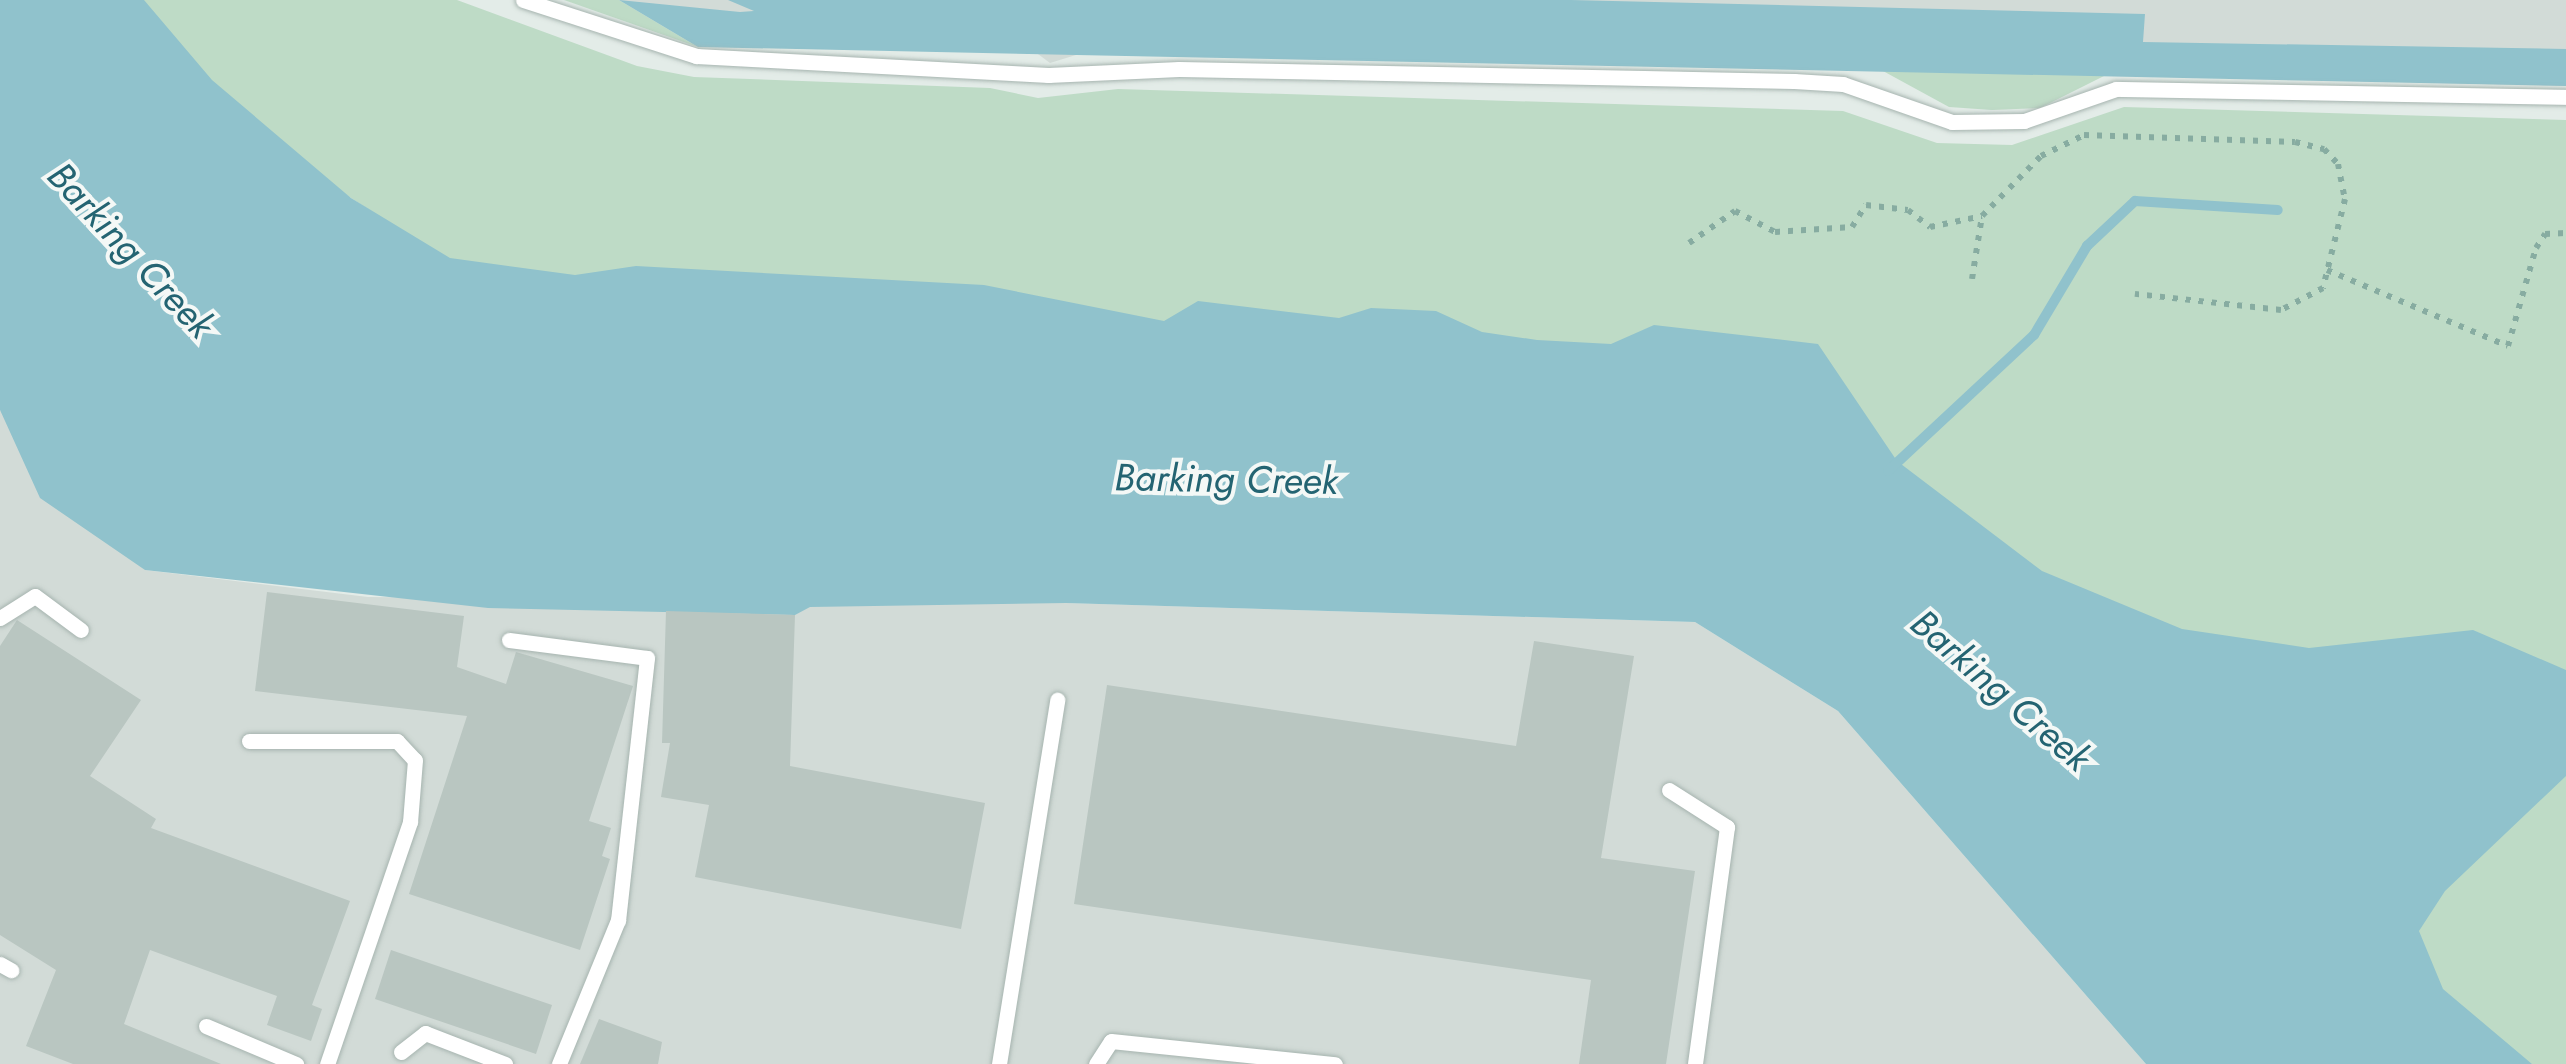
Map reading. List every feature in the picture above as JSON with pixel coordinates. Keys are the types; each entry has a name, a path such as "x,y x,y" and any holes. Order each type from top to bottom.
{"lane":[{"path":"523,0 696,56 1048,75 1179,69 1794,81 1843,84 1952,122 2024,121 2116,89 2566,97"},
{"path":"0,618 35,596 81,630"},
{"path":"510,640 647,658 618,920 559,1064"},
{"path":"999,1064 1057,700"},
{"path":"249,741 398,742 415,760 410,822 328,1064"},
{"path":"1669,790 1727,826 1694,1064"},
{"path":"206,1026 296,1064"},
{"path":"401,1052 425,1034 506,1064"},
{"path":"1096,1064 1111,1041 1336,1064"}],"path":[{"path":"1689,242 1735,211 1776,232 1852,228 1866,205 1908,210 1930,226 1982,216 2041,156 2084,134 2295,142 2324,149 2345,178 2323,288 2281,310 2135,294"},
{"path":"1972,280 1982,216"},
{"path":"2327,270 2508,346 2536,248 2546,234 2566,234"}],"shaded area":[{"path":"619,0 2566,0 2566,86 1092,50 1050,63 1030,48 698,47"},
{"path":"0,410 145,570 368,597 1066,603 1695,622 1838,711 2146,1064 0,1064"}],"green space":[{"path":"46,0 457,0 637,66 694,77 990,88 1038,98 1118,89 1843,111 1937,143 2012,145 2124,107 2566,120 2566,1064 2448,1064 2376,779 519,307"},
{"path":"564,0 619,0 698,47"},
{"path":"1883,71 2106,75 2040,108 1992,110 1949,107"}],"water":[{"name":"Barking Creek","path":"0,0 144,0 212,80 351,198 450,258 575,275 636,266 984,285 1164,321 1198,301 1339,318 1371,308 1436,311 1482,332 1537,340 1611,344 1654,325 1818,344 1897,461 2042,571 2182,629 2309,648 2473,630 2566,670 2566,776 2445,891 2419,931 2443,989 2532,1064 2146,1064 1838,711 1695,622 1066,603 810,607 795,615 488,608 145,570 40,498 0,410"},
{"path":"619,0 740,12 754,11 728,0 1571,0 2145,14 2143,42 2566,49 2566,86 698,47"}],"building":[{"path":"267,592 464,616 457,667 506,684 516,652 633,686 589,821 611,828 602,856 610,859 580,950 409,894 467,716 255,691"},
{"path":"666,611 795,615 790,766 985,803 961,929 695,877 709,805 661,797 670,743 662,743"},
{"path":"17,620 141,700 90,776 156,819 151,828 350,901 312,1005 322,1009 311,1041 267,1025 277,996 150,950 124,1024 221,1064 73,1064 26,1046 56,970 0,935 0,646"},
{"path":"1534,641 1634,656 1601,858 1695,871 1666,1064 1579,1064 1591,980 1074,904 1107,685 1516,746"},
{"path":"391,950 552,1005 536,1054 375,999"},
{"path":"599,1019 662,1042 658,1064 580,1064"}],"waterway":[{"path":"1888,471 2034,335 2087,246 2135,201 2278,210"}]}
